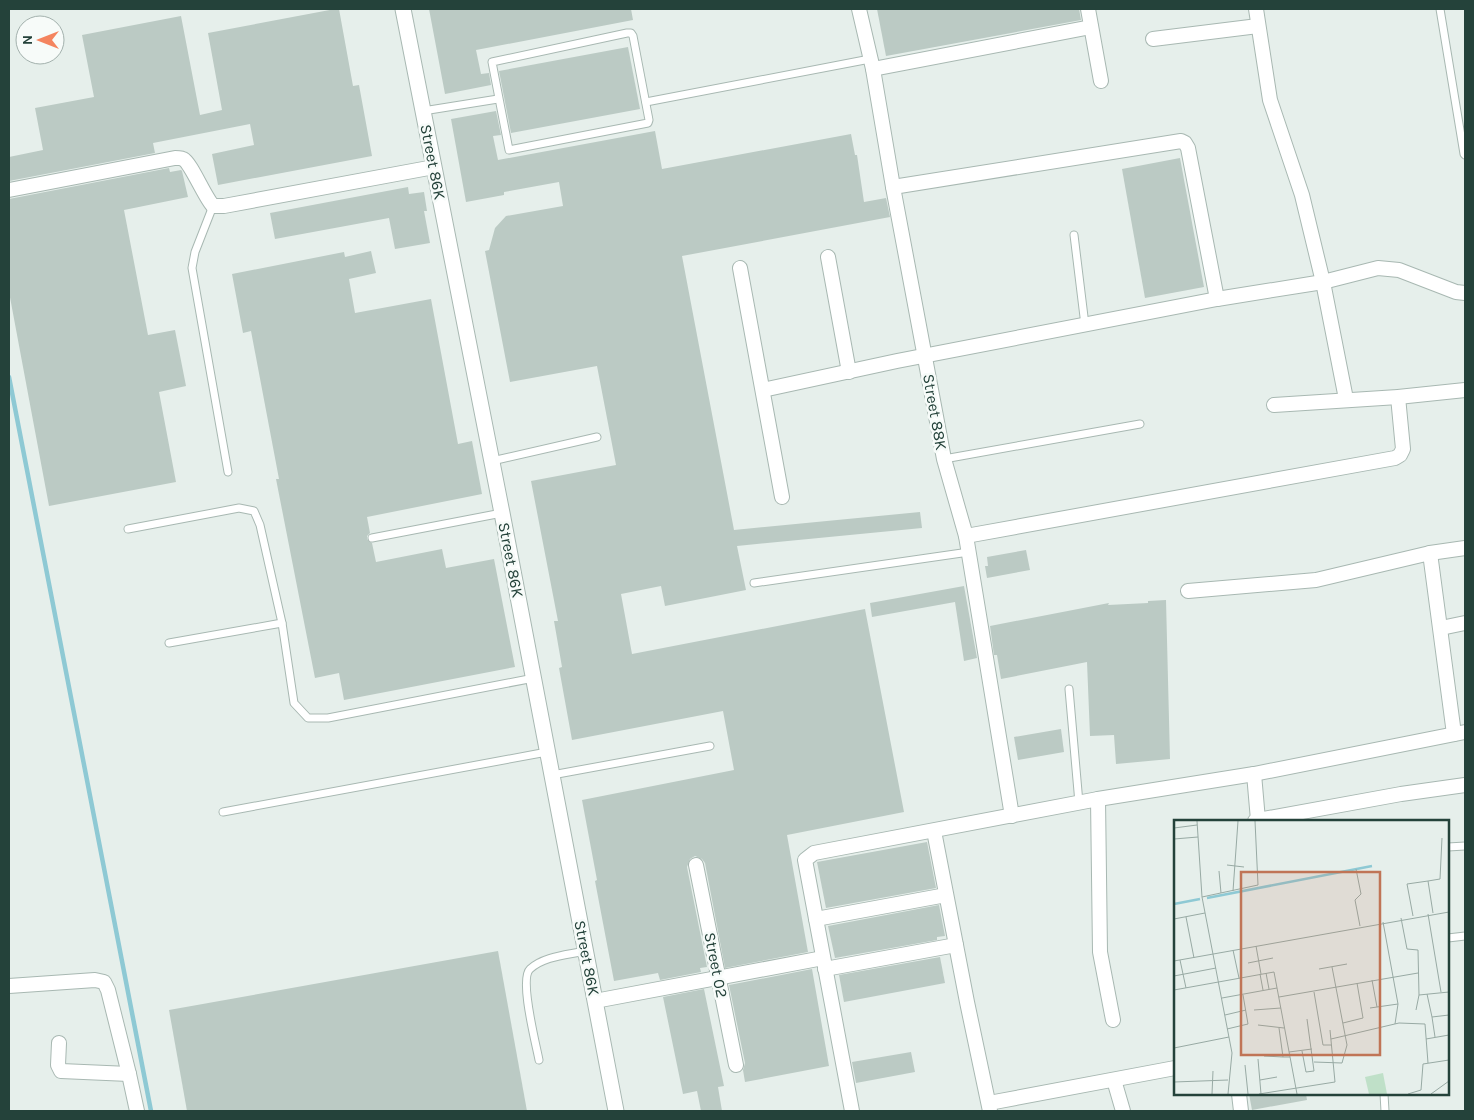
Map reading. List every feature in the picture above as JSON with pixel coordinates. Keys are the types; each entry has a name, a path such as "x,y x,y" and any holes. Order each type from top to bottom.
{"street":[{"name":"Street 86K","path":"403,9 534,678 616,1111"},
{"name":"Street 88K","path":"859,9 871,64 944,459 966,536 1012,816"},
{"path":"1088,9 1101,81"},
{"path":"1256,9 1270,100 1302,195 1323,282 1346,399"},
{"path":"1153,39 1258,26"},
{"path":"871,64 1091,27"},
{"path":"893,187 1181,141 1185,142 1188,148 1217,299"},
{"path":"9,190 183,158 188,163 202,192 213,206 224,206 434,167"},
{"path":"828,257 849,372"},
{"path":"740,268 782,497"},
{"path":"763,390 1217,299 1323,282 1378,268 1399,270 1456,292 1465,293"},
{"path":"1274,405 1398,397 1465,390"},
{"path":"966,536 1396,458 1403,449 1398,397"},
{"path":"1188,590 1316,580 1430,553 1465,548"},
{"path":"852,1111 805,860 814,853 1098,799 1254,774 1460,733 1430,553"},
{"path":"1441,628 1465,623"},
{"path":"1254,774 1257,820 1401,794 1465,785"},
{"path":"1098,799 1100,952 1112,1020"},
{"path":"934,831 990,1107 1174,1068"},
{"name":"Street 02","path":"696,865 736,1065"},
{"path":"816,919 946,895"},
{"path":"596,1001 719,978 956,945"},
{"path":"9,986 95,980 104,982 108,990 129,1074 136,1111"},
{"path":"59,1043 58,1065 61,1071 129,1074"},
{"path":"1114,1080 1123,1111"},
{"path":"1239,1095 1241,1111"}],"lane":[{"path":"1440,9 1465,155"},
{"path":"631,34 633,36 646,102 648,123 512,150 508,148 492,64 493,60 631,34"},
{"path":"646,102 871,64"},
{"path":"423,111 498,99"},
{"path":"213,206 195,252 192,268 228,472"},
{"path":"1074,235 1085,325"},
{"path":"944,459 1140,424"},
{"path":"492,461 597,437"},
{"path":"128,529 238,508 254,511 260,525 282,623 294,703 308,718 328,718 534,678"},
{"path":"372,538 502,513"},
{"path":"754,584 969,552"},
{"path":"169,643 282,623"},
{"path":"1069,689 1079,803"},
{"path":"552,775 710,746"},
{"path":"223,812 548,752"},
{"path":"1449,847 1465,846"},
{"path":"1449,938 1465,936"},
{"path":"539,1060 527,994 526,977 530,969 545,960 586,951"},
{"path":"1384,1095 1385,1111"}],"building":[{"path":"339,9 353,86 359,85 372,156 218,185 212,154 254,145 250,124 153,143 155,153 9,181 9,157 43,150 35,108 94,97 82,35 181,16 200,115 222,110 208,33"},
{"path":"429,9 631,9 633,20 476,50 481,74 489,73 491,85 445,94"},
{"path":"877,9 1079,9 1081,20 886,56"},
{"path":"628,47 640,109 511,133 499,71"},
{"path":"496,111 501,135 493,136 498,160 655,131 662,169 851,134 855,155 857,155 864,202 886,198 890,217 682,256 734,530 920,512 922,528 737,546 746,590 665,606 661,586 621,594 632,654 865,609 904,812 787,835 808,952 725,968 705,863 702,859 695,856 690,859 687,867 707,967 700,968 701,972 660,980 658,973 614,981 582,800 734,770 723,711 572,740 559,668 562,667 554,621 558,621 531,481 616,465 597,366 510,382 485,251 489,250 495,228 506,216 563,206 559,182 504,192 504,195 466,202 451,119"},
{"path":"1180,158 1204,287 1145,298 1122,169"},
{"path":"169,168 170,172 182,171 188,197 124,210 148,335 175,330 186,386 159,392 176,482 49,506 9,292 9,199"},
{"path":"408,187 409,194 424,192 427,211 424,211 430,243 395,249 389,218 275,239 270,213"},
{"path":"371,251 376,273 349,279 355,313 431,299 458,444 472,441 482,494 367,517 370,533 367,539 372,543 376,562 442,549 446,568 494,559 515,667 344,700 339,673 315,678 276,479 279,479 251,331 243,333 232,274 344,252 345,257"},
{"path":"1026,550 1030,570 987,578 985,566 988,566 987,557"},
{"path":"964,586 977,658 964,661 955,602 872,617 870,603"},
{"path":"1166,600 1170,759 1116,764 1114,735 1090,736 1087,662 1001,679 997,655 994,655 990,626 1109,603 1108,605"},
{"path":"1061,729 1064,752 1018,760 1014,737"},
{"path":"927,842 936,888 826,908 817,862"},
{"path":"939,905 945,936 937,937 937,940 835,958 828,926"},
{"path":"498,951 527,1111 187,1111 169,1010"},
{"path":"940,957 945,983 844,1002 839,975"},
{"path":"812,969 829,1066 745,1082 743,1070 745,1063 729,985"},
{"path":"704,989 724,1086 718,1087 722,1111 701,1111 697,1091 683,1094 663,997"},
{"path":"911,1052 915,1072 856,1083 852,1062"},
{"path":"1249,1095 1306,1095 1307,1100 1252,1110"}],"waterway":[{"path":"9,377 151,1111"}]}
